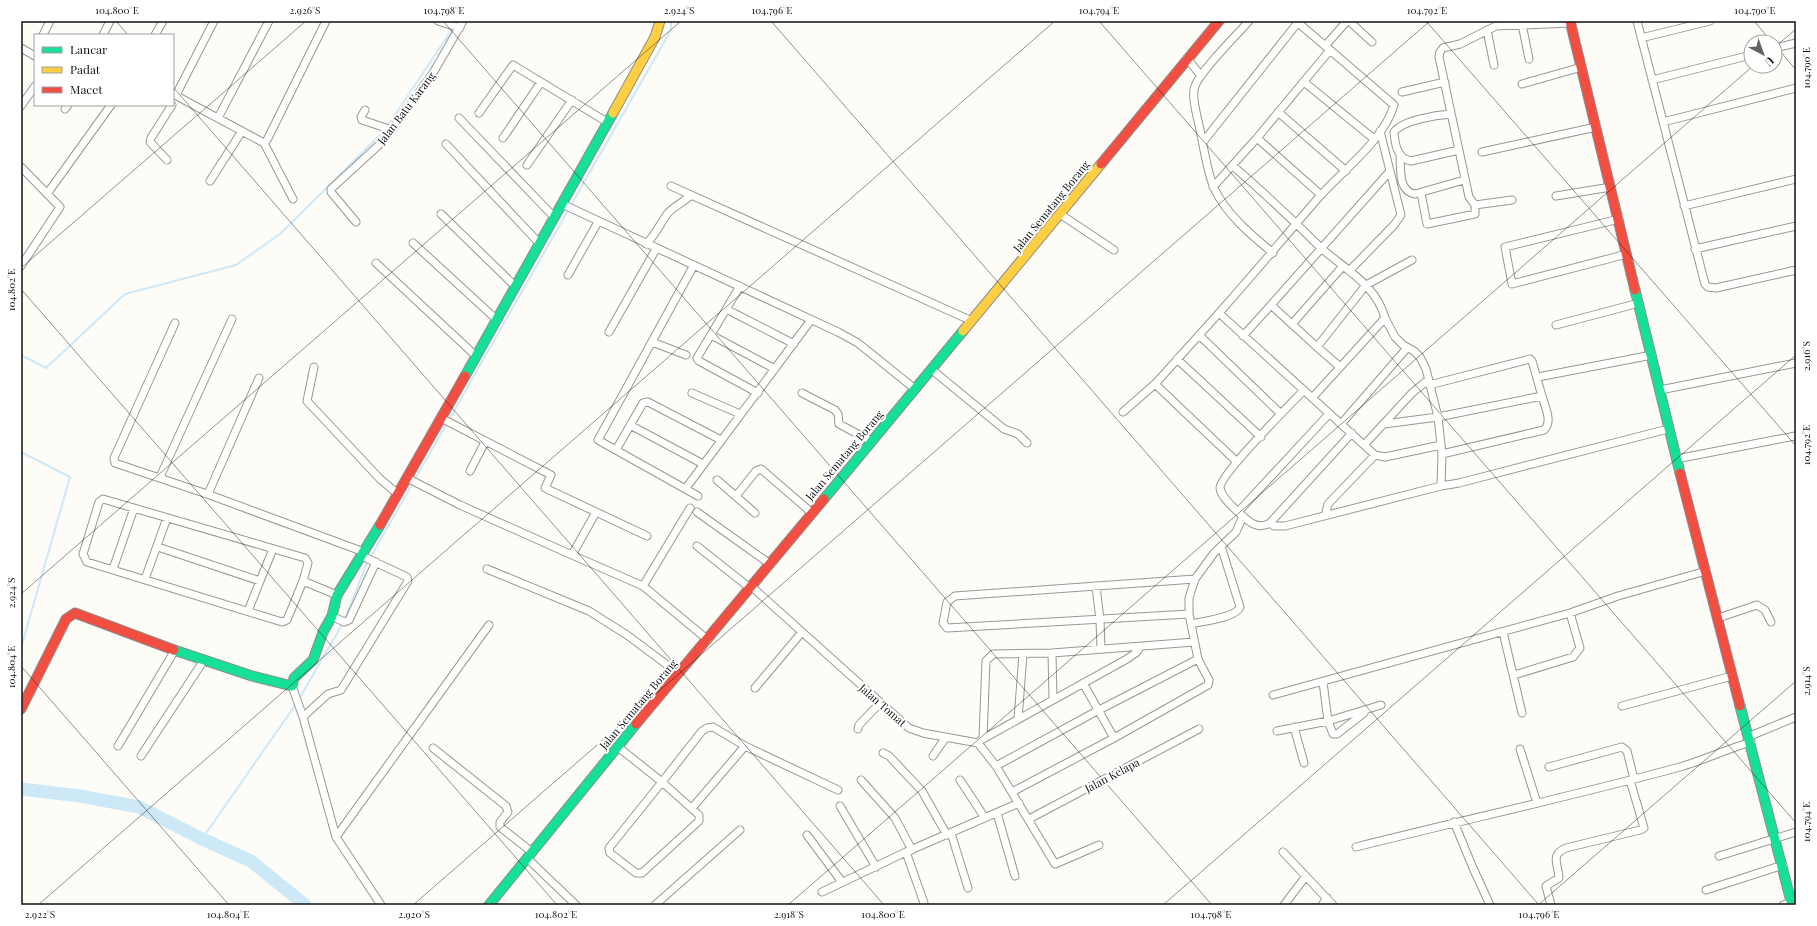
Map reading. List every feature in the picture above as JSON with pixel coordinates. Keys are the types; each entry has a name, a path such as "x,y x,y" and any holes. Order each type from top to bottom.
{"street":[{"path":"44,34 50,21"},
{"path":"104,34 110,21"},
{"path":"156,34 163,21"},
{"path":"214,21 175,95 264,143 293,198"},
{"path":"218,118 269,21"},
{"path":"264,143 267,140 326,21"},
{"path":"438,21 457,27"},
{"name":"Jalan Batu Karang","path":"356,222 331,192 331,189 380,144 387,128 433,73 457,27 463,21"},
{"path":"334,617 344,622 350,620 368,557 398,494 410,479 444,420 496,320 554,217 564,205 607,122 655,37 660,21"},
{"name":"Jalan Sematang Borang","path":"489,905 678,673 708,640 871,441 915,389 937,374 972,320 1189,61 1219,21"},
{"path":"1249,21 1200,74 1194,91 1213,187 1230,211 1254,237 1272,253"},
{"path":"1123,412 1155,384 1219,314 1321,195 1346,171 1374,139 1391,116 1394,105 1297,21 1203,142"},
{"path":"1213,187 1233,166 1304,82 1327,48 1348,21 1372,42"},
{"path":"1637,21 1703,279 1708,287 1716,288 1796,270"},
{"path":"1641,38 1710,21"},
{"path":"1420,193 1427,224 1475,214 1475,205 1469,197 1464,180 1445,82 1440,52 1443,48 1460,44 1496,26 1571,22 1652,355 1668,429 1791,900"},
{"path":"1522,24 1529,59"},
{"path":"1487,30 1494,65"},
{"path":"1783,46 1796,43"},
{"path":"21,48 34,55"},
{"path":"1652,80 1743,57"},
{"path":"1189,61 1200,74"},
{"path":"480,113 512,66 516,66 607,122"},
{"path":"1522,84 1582,67"},
{"path":"503,138 541,82"},
{"path":"1304,82 1374,139"},
{"path":"1402,92 1445,82"},
{"path":"21,106 34,87"},
{"path":"1663,122 1796,88"},
{"path":"527,165 572,100"},
{"path":"48,194 108,106"},
{"path":"167,160 150,142 171,106"},
{"path":"365,110 361,117 362,120 387,128"},
{"path":"1278,112 1346,171"},
{"path":"1452,114 1424,119 1400,126 1394,132 1395,142 1400,156 1404,189 1410,193 1420,193 1464,180"},
{"path":"459,118 554,217"},
{"path":"1482,152 1596,127"},
{"path":"210,181 242,131"},
{"path":"1350,270 1394,225 1400,215 1380,131"},
{"path":"1257,138 1321,195"},
{"path":"446,144 539,243"},
{"path":"1400,156 1404,160 1411,161 1459,150"},
{"path":"1233,166 1297,223 1321,248 1350,270 1366,285 1380,305 1395,337 1420,357 1426,369 1428,383 1438,417 1442,454 1441,486"},
{"path":"21,167 59,205 60,209 21,266"},
{"path":"1243,336 1390,171"},
{"path":"1684,206 1796,179"},
{"path":"671,186 972,320"},
{"path":"1556,196 1611,187"},
{"path":"646,244 654,237 668,214 691,195"},
{"path":"1475,205 1512,200"},
{"path":"564,205 838,332 858,343 915,389"},
{"path":"441,214 515,286"},
{"path":"1060,214 1114,250"},
{"path":"1619,219 1505,247 1512,284 1627,254"},
{"path":"568,275 598,222"},
{"path":"1695,249 1796,226"},
{"path":"413,243 496,320"},
{"path":"609,332 656,248"},
{"path":"1318,347 1366,285 1412,260"},
{"path":"376,263 476,356"},
{"path":"694,265 598,440 698,496"},
{"path":"1292,324 1343,266"},
{"path":"740,286 728,310 711,335 698,360 758,393"},
{"path":"1556,325 1639,303"},
{"path":"1271,305 1339,366"},
{"path":"728,310 794,344"},
{"path":"1219,314 1329,414 1365,444 1375,455 1385,457 1440,445"},
{"path":"1312,398 1339,366 1385,318"},
{"path":"160,478 232,319"},
{"path":"686,488 811,320"},
{"path":"175,323 113,460 115,463 208,494 368,557 407,577 408,581 341,690 328,694 303,716"},
{"path":"711,335 776,369"},
{"path":"1199,335 1281,414"},
{"path":"652,342 686,355"},
{"path":"1341,424 1407,348"},
{"path":"1538,377 1652,355"},
{"path":"1365,444 1412,393 1428,383 1526,358 1532,361 1538,377 1549,422 1548,427 1544,430 1442,454"},
{"path":"1177,359 1261,437"},
{"path":"1660,390 1796,363"},
{"path":"314,367 307,401 380,479 398,494"},
{"path":"937,374 1004,429 1018,434 1027,443"},
{"path":"208,494 259,378"},
{"path":"1155,384 1236,461"},
{"path":"1304,390 1261,437 1236,461 1220,486 1222,494 1240,514 1258,526 1262,527 1270,523 1352,433"},
{"path":"692,392 740,414"},
{"path":"802,393 836,410 838,414 838,422 841,425 871,441"},
{"path":"1384,424 1438,417 1542,396"},
{"path":"616,450 643,403 648,402 722,440"},
{"path":"1012,792 1206,687 1209,680 1198,659 1189,614 1189,598 1195,579 1221,546 1236,532 1240,514 1329,414"},
{"path":"444,420 551,475 545,488 647,536"},
{"path":"630,425 703,464"},
{"path":"1270,523 1274,526 1285,526 1668,429"},
{"path":"1676,459 1796,436"},
{"path":"470,471 485,442"},
{"path":"1328,515 1326,512 1328,504 1375,455"},
{"path":"736,496 756,471 761,469 812,513"},
{"path":"410,479 419,485 643,586 708,640"},
{"path":"717,480 755,513"},
{"path":"103,499 167,518 305,558 307,560 303,581 285,621 282,622 114,569 87,562 83,554 99,502 103,499"},
{"path":"114,569 134,508"},
{"path":"643,586 690,508"},
{"path":"572,555 596,512"},
{"path":"697,512 770,564"},
{"path":"145,579 158,547 167,518"},
{"name":"Jalan Tomat","path":"698,546 751,588 909,728 946,737 981,740"},
{"path":"1191,624 1232,615 1239,610 1240,607 1221,546"},
{"path":"158,547 260,581"},
{"path":"248,611 272,549"},
{"path":"368,557 337,595 334,617 323,632 313,660 294,678 293,690 303,716 336,837 381,905"},
{"path":"487,569 589,611 627,634 678,673"},
{"path":"1272,695 1570,613 1618,596 1706,571"},
{"path":"1189,614 947,628 943,624 947,602 955,596 1195,579"},
{"path":"303,581 337,595"},
{"path":"1096,586 1100,620 1101,649"},
{"path":"1718,618 1757,605 1765,610 1771,622"},
{"path":"1514,675 1573,657 1579,652 1580,648 1570,613"},
{"path":"21,709 66,618 72,614 78,614 175,650 293,690"},
{"path":"336,837 489,625"},
{"path":"755,688 802,632"},
{"path":"1503,632 1522,713"},
{"path":"1099,845 1055,864 981,740 986,661 993,654 1052,653 1194,642"},
{"path":"981,740 1052,699 1134,655 1140,647"},
{"path":"118,746 175,650"},
{"path":"1052,653 1052,699"},
{"path":"1018,719 1023,654"},
{"path":"996,766 1097,710 1198,659"},
{"path":"141,756 204,660"},
{"path":"1622,706 1732,676"},
{"path":"1323,682 1328,721 1333,733 1337,734 1366,710"},
{"path":"1083,683 1114,738"},
{"path":"858,729 859,724 880,703"},
{"path":"1277,731 1328,721 1381,706"},
{"path":"1356,847 1682,766 1750,739 1796,716"},
{"path":"618,747 662,782 699,815 698,823 642,873 636,873 610,853 609,848 662,782 707,728 713,727 745,746 838,790"},
{"path":"1294,727 1304,763"},
{"name":"Jalan Kelapa","path":"1029,819 1197,730"},
{"path":"933,756 946,737"},
{"path":"692,808 745,746"},
{"path":"1548,767 1622,747 1627,751 1644,828 1566,848 1558,853 1556,856 1558,878 1546,886 1551,905"},
{"path":"433,748 506,806 508,812 500,822 500,827 529,855 576,905"},
{"path":"1520,749 1537,803"},
{"path":"883,753 889,756 922,791 949,834 968,888"},
{"path":"861,780 895,818 909,851 924,903"},
{"path":"960,780 985,818"},
{"path":"822,892 909,851 1019,803"},
{"path":"840,806 876,867"},
{"path":"997,813 1015,876"},
{"path":"1454,822 1490,905"},
{"path":"655,905 740,830"},
{"path":"1719,856 1796,832"},
{"path":"807,834 842,882"},
{"path":"1283,852 1333,905"},
{"path":"1706,890 1782,865"},
{"path":"1284,905 1306,876"},
{"path":"1322,905 1327,898"}],"waterway":[{"path":"571,205 671,30 671,21"},
{"path":"21,355 46,368 125,294 236,265 280,234 385,130 453,28"},
{"path":"345,619 366,565 569,209"},
{"path":"21,452 70,477 21,648"},
{"path":"299,699 343,623"},
{"path":"202,839 296,704"},
{"path":"21,789 80,796 139,807 202,839 251,861 305,905"}],"traffic: fast":[{"path":"465,376 613,113"},
{"path":"1635,290 1680,473"},
{"path":"824,499 963,331"},
{"path":"174,650 252,676 292,686 294,678 313,660 323,632 332,616 337,595 380,525"},
{"path":"1740,706 1792,905"},
{"path":"489,905 636,724"}],"traffic: slow":[{"path":"613,113 655,37 660,21"},
{"path":"963,331 1101,164"}],"traffic: jam":[{"path":"1101,164 1219,21"},
{"path":"1570,21 1635,290"},
{"path":"380,525 465,376"},
{"path":"1680,473 1740,706"},
{"path":"636,724 824,499"},
{"path":"21,709 66,619 75,613 174,650"}]}
